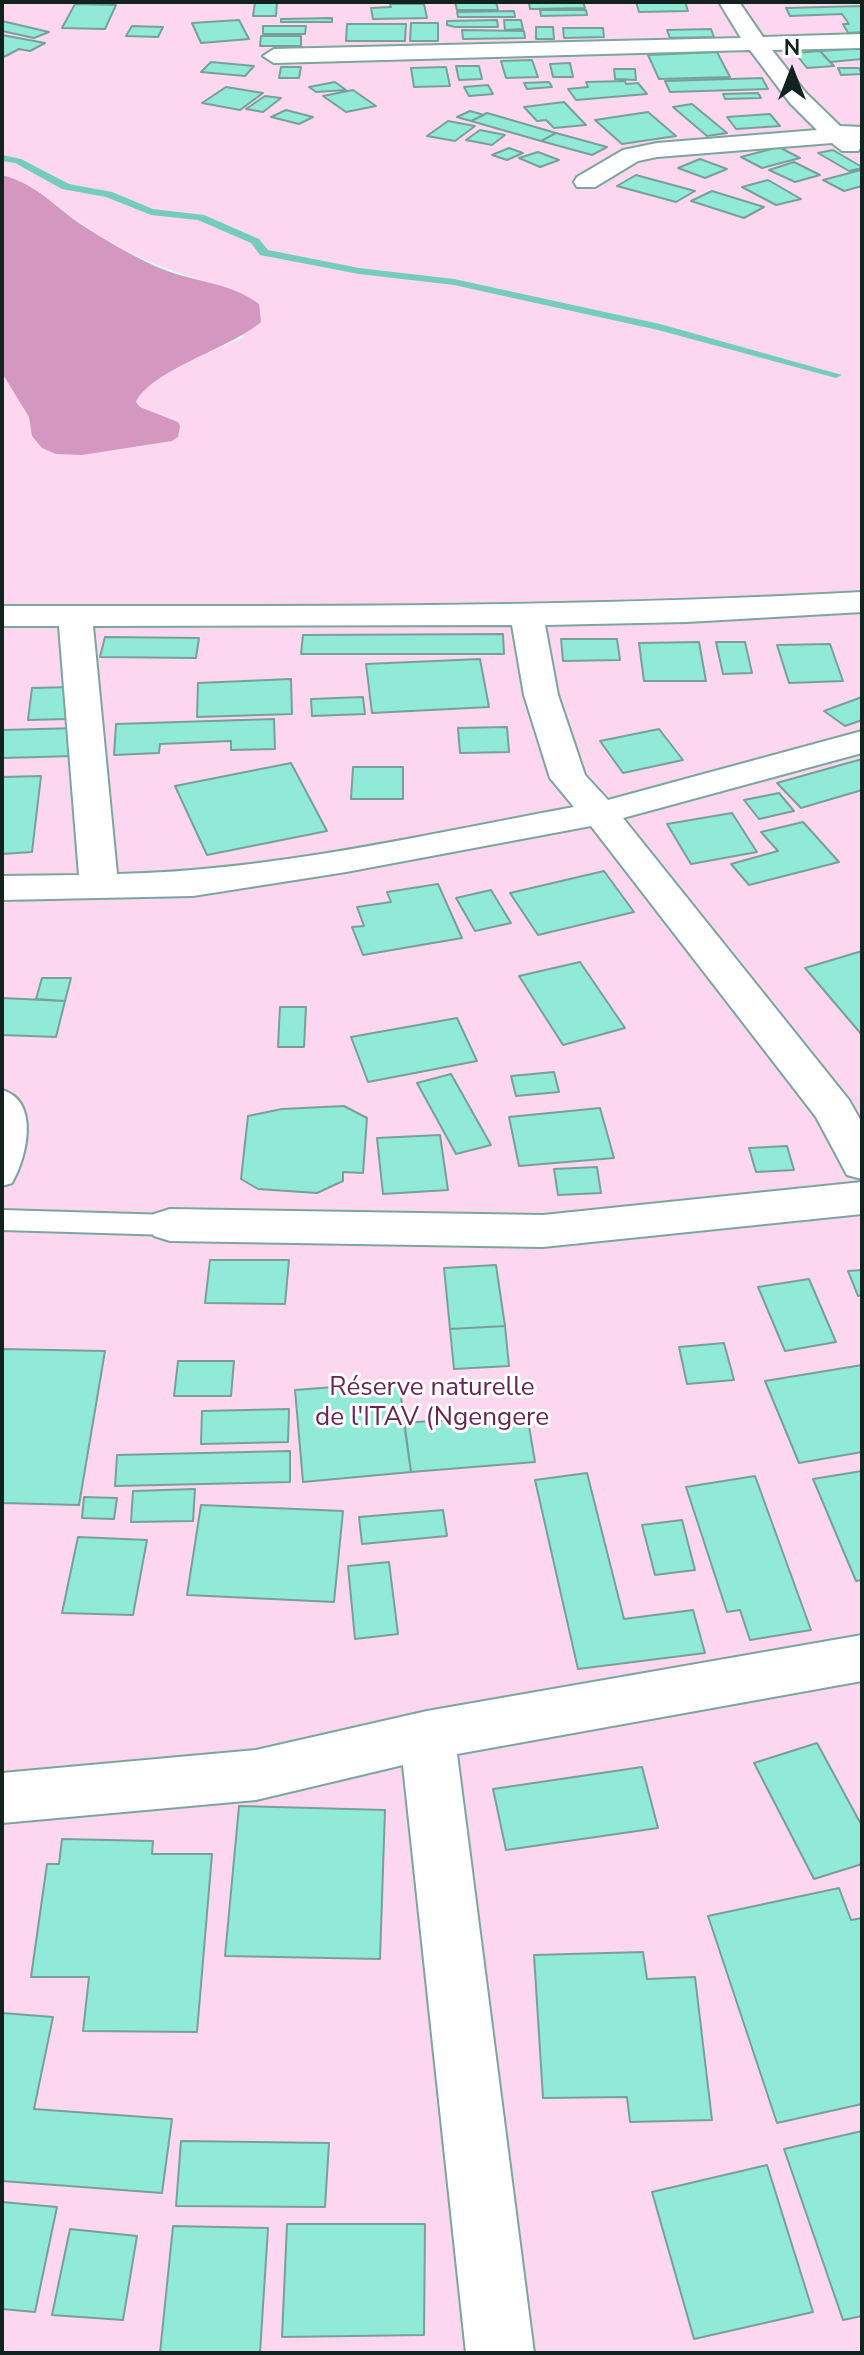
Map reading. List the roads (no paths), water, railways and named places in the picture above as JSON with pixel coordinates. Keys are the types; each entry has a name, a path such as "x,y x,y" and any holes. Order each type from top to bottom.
{"street":[{"path":"729,2 790,89 836,136 862,155"},
{"path":"274,56 862,41"},
{"path":"586,182 631,155 657,150 862,134"},
{"path":"2,616 527,615 687,612 862,602"},
{"path":"75,615 99,888"},
{"path":"527,615 541,695 568,778 600,813 834,1110 862,1164"},
{"path":"2,888 193,884 346,861 600,813 862,742"},
{"path":"170,1225 543,1231 862,1198"},
{"path":"2,1798 256,1775 427,1735 861,1661"},
{"path":"427,1735 500,2353"}],"lane":[{"path":"2,1099 13,1112 12,1143 2,1176"},
{"path":"2,1220 170,1225"}],"waterway":[{"path":"2,158 18,161 66,187 108,194 151,212 200,217 255,241 264,253 359,271 454,282 660,327 836,375"}],"park label":[{"name":"Réserve naturelle de l'ITAV (Ngengere","path":"432,1404"}]}
